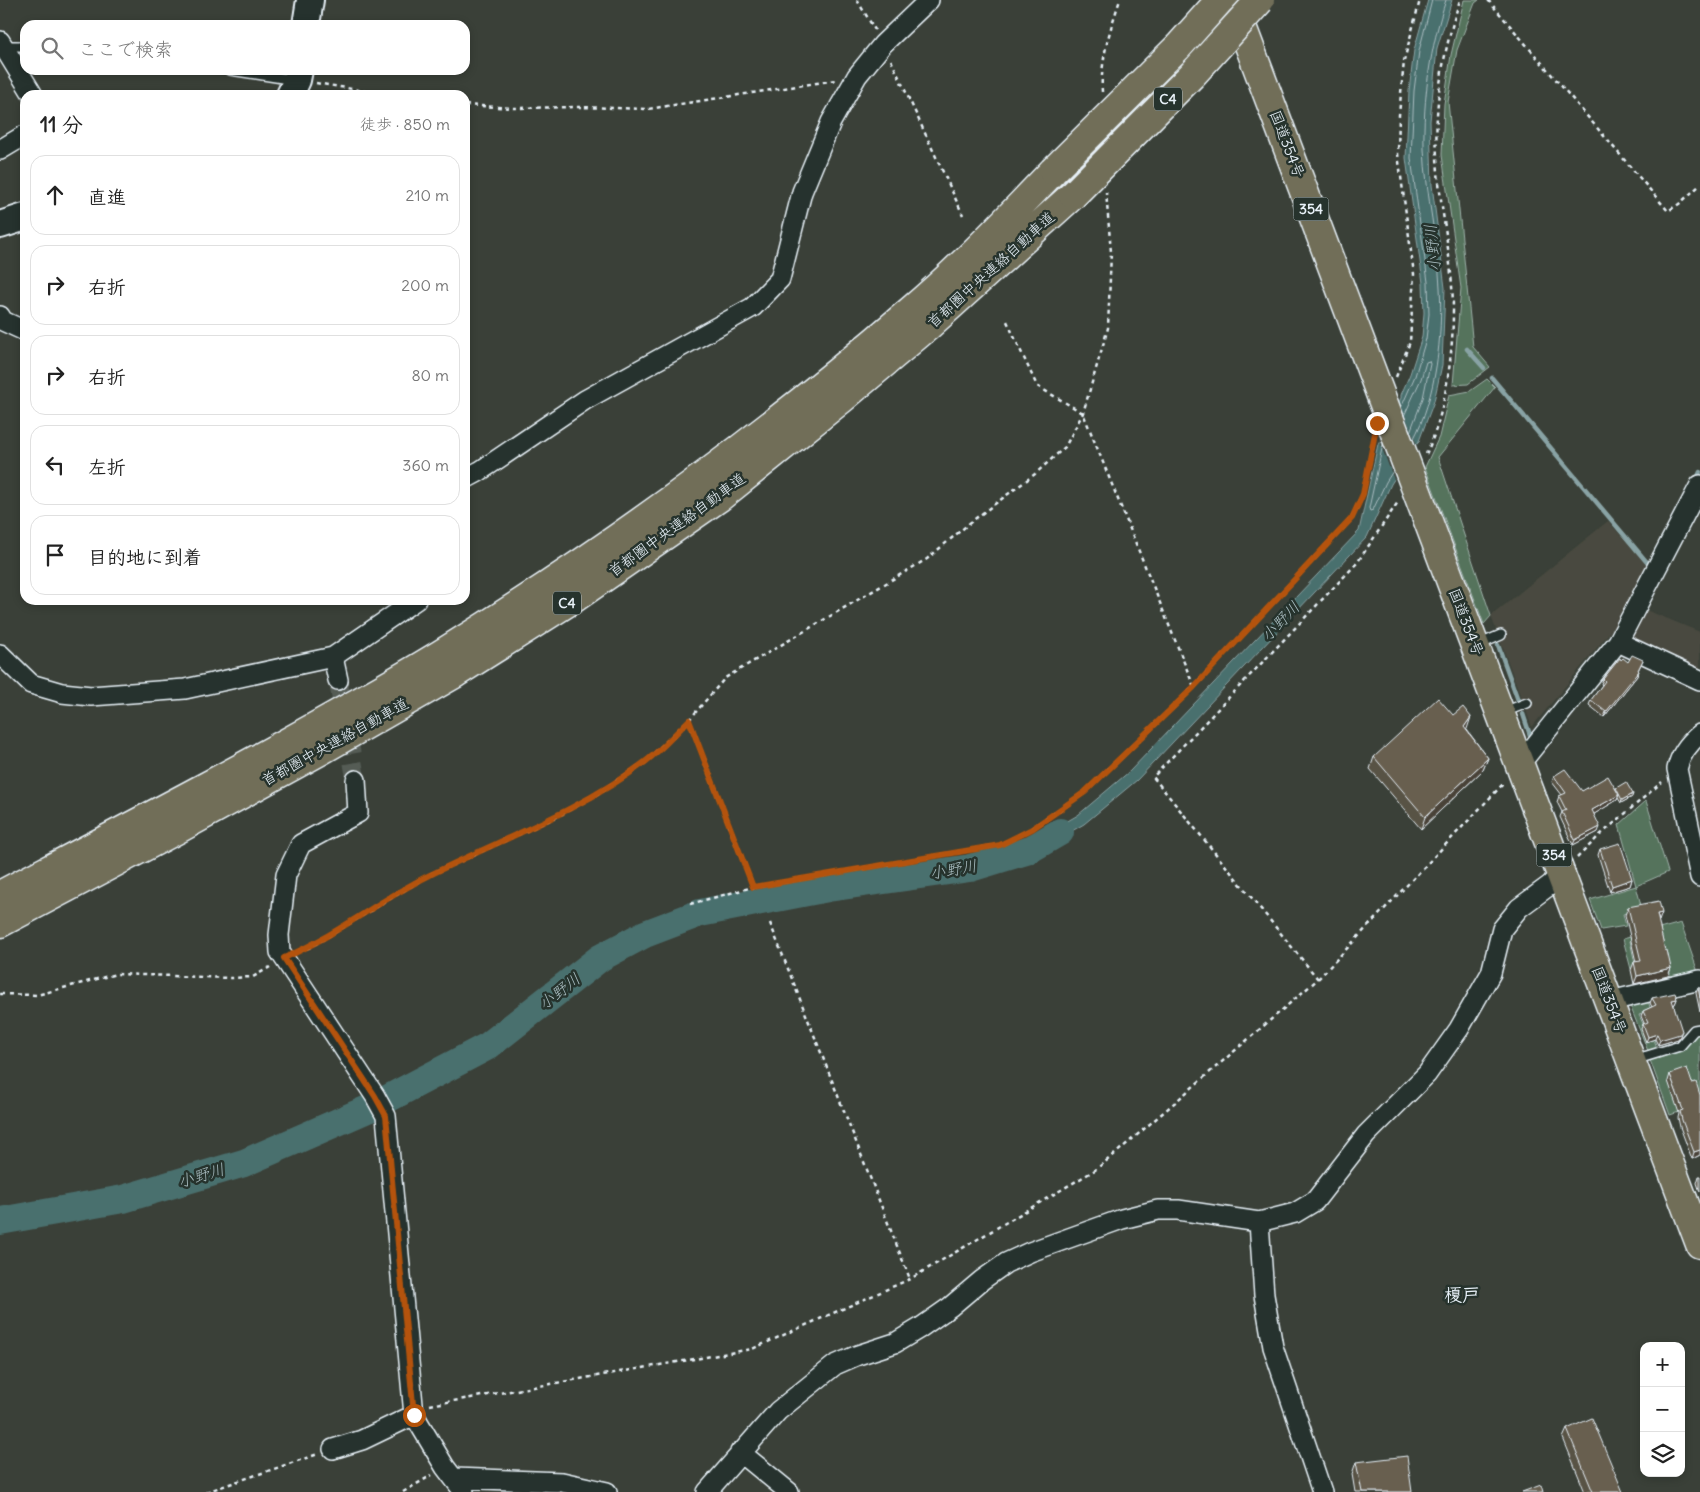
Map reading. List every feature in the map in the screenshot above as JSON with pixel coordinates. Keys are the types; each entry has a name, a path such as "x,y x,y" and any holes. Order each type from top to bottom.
{"highway":[{"name":"首都圏中央連絡自動車道","path":"0,895 167,808 313,728 445,652 563,576 706,475 912,310 991,235 1179,46 1220,0"},
{"name":"国道354号","path":"1232,0 1382,414 1410,475 1610,1001 1700,1244"},
{"name":"首都圏中央連絡自動車道","path":"0,923 180,828 322,750 456,673 573,599 720,497 844,398 926,328 1073,195 1192,75 1260,0"}],"street":[{"path":"307,20 310,0"},
{"path":"470,476 585,400 753,307 780,279 802,192 831,122 857,76 883,44 929,0"},
{"path":"2,43 20,73"},
{"path":"21,75 30,90"},
{"path":"0,150 20,138"},
{"path":"0,225 20,219"},
{"path":"0,316 3,321 20,329"},
{"path":"1520,764 1618,642 1700,485"},
{"path":"0,654 31,684 62,693 91,696 185,689 333,657 405,605"},
{"path":"1618,642 1700,680"},
{"path":"333,657 338,680"},
{"path":"1700,734 1693,740 1680,758 1677,769 1700,877"},
{"path":"356,780 358,813 301,844 286,875 279,935 280,952 375,1096 386,1116 414,1415 454,1479 562,1482 606,1492"},
{"path":"707,1492 740,1452 778,1411 835,1365 894,1342 920,1328 1006,1263 1030,1252 1122,1219 1158,1210 1178,1210 1259,1222 1295,1213 1315,1201 1366,1135 1427,1074 1459,1029 1491,973 1502,929 1519,908 1561,874"},
{"path":"1610,1001 1700,980"},
{"path":"1259,1222 1264,1295 1272,1347 1322,1492"},
{"path":"333,1449 362,1440 414,1415"},
{"path":"740,1452 789,1492"}],"lane":[{"path":"2,43 20,45"},
{"path":"251,75 296,86"},
{"path":"1475,646 1501,635"},
{"path":"1501,714 1527,703"},
{"path":"1632,1061 1680,1046 1694,1030 1700,1029"}],"path":[{"path":"857,0 883,44 963,214"},
{"path":"1103,96 1101,77 1110,30 1120,0"},
{"path":"690,904 753,887 1000,845 1032,829 1085,792 1194,687 1352,518 1363,494 1382,414 1410,342 1414,274 1398,154 1399,115 1404,60 1420,0"},
{"path":"1318,979 1153,777 1357,563 1432,442 1447,387 1453,323 1452,287 1437,158 1436,134 1439,89 1444,56 1460,0"},
{"path":"1488,0 1668,211 1679,204 1700,185"},
{"path":"470,105 514,108 648,109 857,76"},
{"path":"296,86 337,90"},
{"path":"0,994 37,995 116,974 253,977 284,958 310,947 427,876 558,816 600,792 646,761 689,720 725,678 927,559 972,521 1035,474 1065,447 1083,413 1108,328 1110,252 1105,185"},
{"path":"1006,319 1037,386 1083,413 1194,687"},
{"path":"689,720 753,887"},
{"path":"414,1415 426,1406 752,1349 910,1279 1095,1170 1318,979 1510,777 1520,764"},
{"path":"1561,874 1600,836 1677,769"},
{"path":"770,923 910,1279"},
{"path":"206,1492 333,1449"},
{"path":"403,1492 454,1479"}],"shaded area":[{"path":"1608,521 1648,566 1619,621 1532,727 1491,616"},
{"path":"1641,608 1700,632 1700,675 1632,640 1630,636"}],"green space":[{"path":"1464,0 1479,0 1475,3 1457,50 1448,102 1473,347 1490,367 1468,384 1453,385 1461,288 1442,155 1444,104 1451,55"},
{"path":"1487,379 1495,387 1438,457 1491,616 1484,624 1425,467 1439,437 1449,395 1470,391"},
{"path":"1646,801 1668,872 1636,886 1619,825"},
{"path":"1636,886 1642,909 1623,914 1626,926 1601,930 1590,900"},
{"path":"1681,923 1699,975 1672,981 1660,935 1630,941 1636,968 1631,969 1623,939"},
{"path":"1647,998 1651,1010 1639,1015 1644,1026 1649,1025 1657,1048 1648,1051 1629,1003"},
{"path":"1700,1033 1700,1105 1670,1115 1650,1060 1681,1049 1695,1034"}],"water":[{"path":"1428,0 1452,0 1437,48 1430,121 1432,185 1445,288 1442,365 1434,401 1419,441 1391,484 1367,537 1137,780 1084,824 1029,856 1028,844 1078,815 1130,771 1359,531 1378,444 1401,398 1422,337 1424,313 1423,283 1406,158 1409,91 1414,50"}],"pier":[{"path":"1398,399 1417,445 1395,482 1379,440"}],"building":[{"path":"1632,655 1643,660 1639,671 1606,712 1591,700 1605,681 1603,679 1620,658 1628,662"},
{"path":"1438,698 1453,715 1463,707 1471,717 1464,727 1488,758 1425,817 1374,757"},
{"path":"1565,769 1582,791 1608,776 1619,795 1592,810 1600,827 1575,840 1562,812 1566,810 1559,796 1566,793 1554,776"},
{"path":"1626,782 1633,794 1622,800 1616,788"},
{"path":"1620,843 1632,879 1612,886 1600,849"},
{"path":"1659,901 1662,913 1657,914 1665,951 1667,950 1671,968 1637,976 1634,962 1641,961 1628,907"},
{"path":"1675,993 1677,999 1672,1000 1682,1031 1680,1034 1660,1040 1657,1034 1648,1037 1643,1024 1648,1022 1643,1011 1656,1005 1652,998"},
{"path":"1687,1068 1692,1083 1696,1082 1700,1095 1700,1150 1694,1152 1682,1120 1680,1111 1683,1110 1670,1074"},
{"path":"1592,1418 1623,1492 1593,1492 1567,1429"},
{"path":"1407,1456 1412,1492 1362,1492 1356,1462"},
{"path":"1541,1485 1543,1492 1522,1492"}],"waterway":[{"path":"1467,349 1484,368"},
{"path":"1492,378 1651,567"},
{"path":"1696,481 1700,472"},
{"path":"1498,645 1518,700"},
{"path":"1523,714 1531,738"},
{"name":"小野川","path":"0,1221 123,1199 244,1163 370,1108 488,1046 600,958 645,934 700,913 828,888 970,868 1029,850 1060,832"}],"tunnel":[{"path":"338,680 356,780"}],"district":[{"name":"榎戸","path":"1462,1295"}],"route":[{"path":"414,1415 386,1116 375,1096 284,958 310,947 427,876 558,816 600,792 646,761 689,720 753,887 1000,845 1032,829 1085,792 1194,687 1352,518 1363,494 1377,423"}]}
